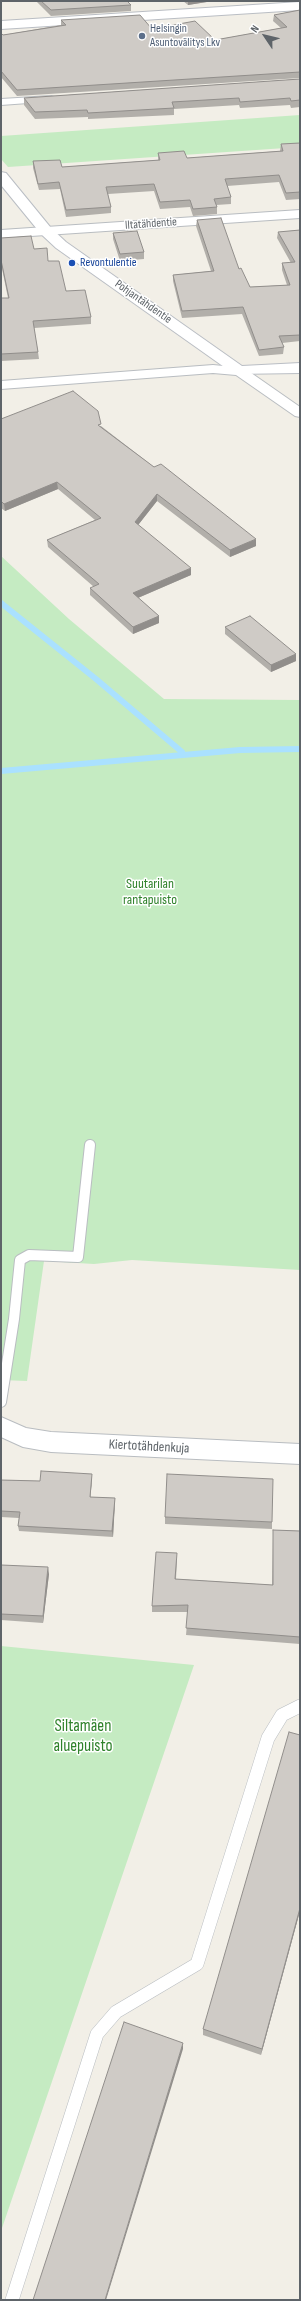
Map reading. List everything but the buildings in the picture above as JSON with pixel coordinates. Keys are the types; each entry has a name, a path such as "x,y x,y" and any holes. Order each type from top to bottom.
{"street":[{"path":"1,25 300,6"},
{"path":"1,102 64,98"},
{"name":"Pohjantähdentie","path":"1,176 46,231 61,245 300,413"},
{"name":"Iltatähdentie","path":"1,234 300,214"},
{"path":"1,384 213,369 239,371 300,368"},
{"name":"Kiertotähdenkuja","path":"1,1427 23,1437 51,1442 300,1454"}],"lane":[{"path":"1,1402 14,1319 20,1260 29,1255 78,1256 90,1145"},
{"path":"12,2300 97,2034 116,2012 197,1964 268,1738 282,1715 300,1706"}],"green space":[{"path":"300,115 300,147 8,167 1,159 1,136"},
{"name":"Suutarilan rantapuisto","path":"1,556 69,619 164,699 300,700 300,1270 132,1260 94,1264 44,1261 27,1381 1,1380"},
{"name":"Siltamäen aluepuisto","path":"1,1646 194,1665 1,2231"}],"waterway":[{"path":"1,603 96,679 182,752"},
{"path":"1,771 240,750 300,749"}],"place":[{"name":"Helsingin Asuntovälitys Lkv","path":"142,36"},
{"name":"Revontulentie","path":"72,263"}]}
